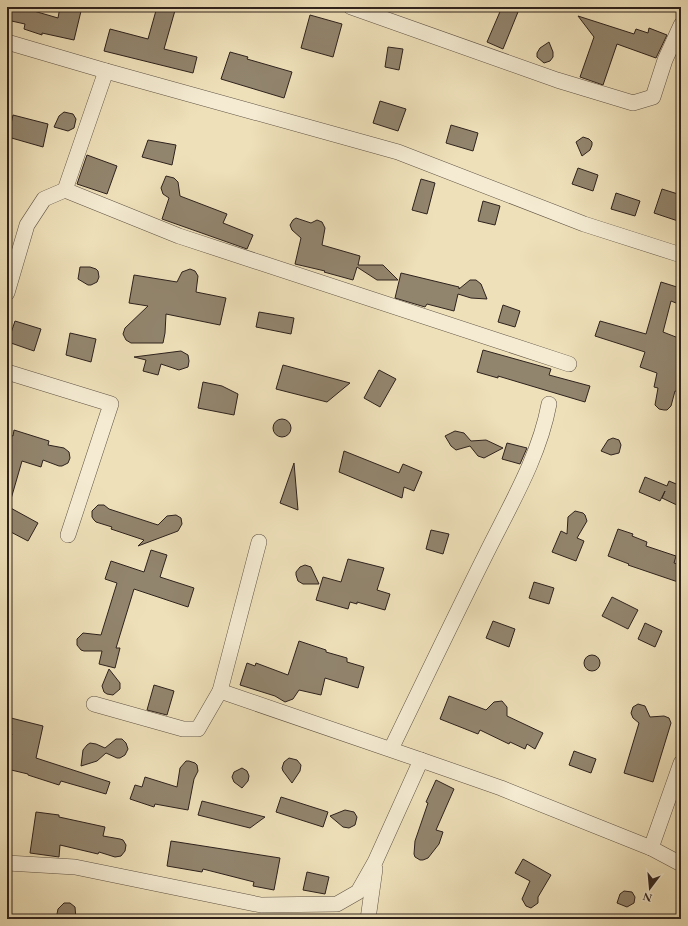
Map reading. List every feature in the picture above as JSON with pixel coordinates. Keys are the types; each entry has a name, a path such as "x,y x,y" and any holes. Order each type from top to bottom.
{"street":[{"path":"351,7 557,80 633,103 653,97 665,60 681,26"},
{"path":"7,42 398,152 584,224 681,255"},
{"path":"65,190 106,71"},
{"path":"7,293 27,225 44,199 65,190 179,236 569,364"},
{"path":"7,372 111,404 68,535"},
{"path":"391,749 526,472 546,420 549,404"},
{"path":"94,704 183,729 198,729 220,691 259,542"},
{"path":"220,691 501,788 651,848 681,864"},
{"path":"7,863 75,867 261,905 337,904 358,892 375,862 421,760"},
{"path":"651,848 681,763"},
{"path":"368,919 375,862"}],"building":[{"path":"7,7 20,7 58,18 60,7 82,7 74,40 42,33 42,35 24,29 25,24 7,20"},
{"path":"157,7 176,7 164,49 197,57 193,73 104,51 110,29 148,39"},
{"path":"502,7 520,7 503,49 487,42"},
{"path":"310,15 342,24 333,57 301,48"},
{"path":"578,16 634,34 636,29 648,33 649,28 667,35 656,58 617,44 603,85 580,77 594,37"},
{"path":"549,42 553,52 553,57 550,61 544,63 537,57 537,53 540,48"},
{"path":"388,47 403,49 399,70 385,67"},
{"path":"230,52 248,57 247,59 292,72 284,98 221,79"},
{"path":"380,101 406,109 398,131 373,123"},
{"path":"64,112 73,114 76,119 74,128 68,131 54,127 59,116"},
{"path":"13,115 48,124 43,147 8,137"},
{"path":"451,125 478,133 473,151 446,143"},
{"path":"583,137 589,139 592,142 592,145 590,150 582,156 576,142"},
{"path":"148,140 176,145 172,165 142,157"},
{"path":"87,155 117,166 107,194 77,184"},
{"path":"578,168 598,175 593,191 572,184"},
{"path":"166,176 174,178 178,182 180,196 227,214 223,223 253,235 247,249 162,219 169,198 163,194 161,188"},
{"path":"421,179 435,183 427,214 412,210"},
{"path":"662,189 681,195 681,222 654,213"},
{"path":"616,193 640,201 635,216 611,209"},
{"path":"483,201 500,206 495,225 478,221"},
{"path":"296,218 311,223 317,220 322,222 325,228 322,245 360,256 358,265 383,265 398,280 377,280 357,267 353,280 324,272 325,271 295,264 301,238 292,230 290,225"},
{"path":"80,267 90,267 96,269 99,277 97,282 88,285 78,279"},
{"path":"190,269 195,271 198,276 196,292 226,298 220,325 166,314 163,343 131,343 126,340 123,334 125,328 148,306 129,303 134,275 177,282 182,272"},
{"path":"401,273 459,287 459,289 470,280 476,280 481,284 487,299 471,298 458,294 454,311 427,304 425,307 395,298"},
{"path":"661,282 680,288 676,303 671,301 663,332 681,339 681,381 679,392 675,391 671,406 667,410 659,409 655,405 658,388 654,387 657,373 640,367 645,352 595,336 600,321 646,334"},
{"path":"503,305 520,311 515,327 498,322"},
{"path":"259,312 294,318 291,334 256,327"},
{"path":"15,321 41,329 34,351 8,342"},
{"path":"70,333 96,339 91,362 66,355"},
{"path":"483,350 551,369 549,375 590,386 585,402 498,376 498,378 477,372"},
{"path":"181,351 188,355 188,367 179,370 161,364 158,375 143,371 146,360 134,357"},
{"path":"283,365 350,383 327,402 276,389"},
{"path":"379,370 396,379 380,407 364,398"},
{"path":"203,382 222,386 238,394 234,415 198,408"},
{"path":"278,419 286,419 291,424 289,435 286,437 278,437 273,432 273,424"},
{"path":"14,430 49,441 48,445 64,448 69,452 70,458 68,463 62,466 43,460 41,467 22,461 11,499 7,499 7,434 13,436"},
{"path":"455,431 464,433 471,441 486,440 503,448 484,458 478,456 470,446 456,450 451,446 445,436"},
{"path":"613,438 619,440 621,445 619,453 611,455 601,451 608,440"},
{"path":"507,443 527,448 520,464 502,459"},
{"path":"344,451 399,473 403,464 422,472 414,491 404,487 402,498 339,472"},
{"path":"294,463 298,510 280,503"},
{"path":"645,477 667,486 669,481 681,486 681,507 662,498 665,491 660,501 639,492"},
{"path":"98,505 104,505 109,509 158,525 167,516 176,515 181,518 182,524 178,531 138,546 144,540 111,529 112,527 94,520 92,517 92,511"},
{"path":"7,506 38,523 28,541 7,530"},
{"path":"575,511 583,513 587,521 577,538 584,541 576,561 552,552 561,531 567,534 568,517"},
{"path":"618,529 633,534 632,536 647,542 646,546 676,556 674,563 681,565 681,583 628,565 629,564 608,556"},
{"path":"431,530 449,534 443,554 426,549"},
{"path":"151,550 167,555 160,577 194,588 188,607 134,589 116,648 120,648 115,668 99,664 102,651 81,650 77,645 77,639 83,633 101,635 117,583 105,579 111,561 144,572"},
{"path":"348,559 384,568 377,590 390,594 385,610 357,602 357,604 350,602 348,609 316,600 323,577 341,582"},
{"path":"305,565 311,567 319,584 303,584 298,581 296,572 300,567"},
{"path":"534,582 554,588 549,604 529,598"},
{"path":"612,597 638,610 628,629 602,616"},
{"path":"493,621 515,629 509,647 486,638"},
{"path":"645,623 662,631 655,647 638,639"},
{"path":"299,641 326,650 326,652 347,658 347,662 364,667 358,688 325,678 321,695 299,690 293,699 285,702 275,696 240,685 247,663 255,666 256,663 288,675"},
{"path":"589,655 595,655 600,660 598,669 595,671 589,671 584,666 584,660"},
{"path":"109,669 120,683 120,689 113,695 104,692 102,686"},
{"path":"154,685 174,691 167,715 147,710"},
{"path":"449,696 486,710 494,702 502,701 507,707 507,716 543,733 535,749 527,744 525,749 510,742 509,744 480,730 478,734 440,719"},
{"path":"638,704 645,706 650,717 664,716 669,718 671,723 653,782 624,773 639,723 633,718 631,713 633,707"},
{"path":"7,717 43,726 36,758 110,782 106,794 61,781 59,785 28,774 7,769 7,749 12,734 7,732"},
{"path":"116,739 122,739 126,743 128,749 125,755 117,758 106,753 97,761 81,766 83,750 87,745 90,743 96,744 105,748"},
{"path":"574,751 596,759 591,773 569,765"},
{"path":"289,758 297,760 301,765 300,771 292,783 282,768 284,762"},
{"path":"186,761 195,763 198,771 194,779 188,810 155,804 154,807 130,799 135,785 142,787 145,777 177,787 180,768"},
{"path":"242,768 247,771 249,776 248,781 242,788 234,782 232,777 234,772"},
{"path":"436,780 454,789 436,830 443,832 439,844 428,858 420,860 415,857 414,854 415,841 428,803 426,802"},
{"path":"281,797 328,812 323,827 276,812"},
{"path":"202,801 265,817 250,828 198,815"},
{"path":"345,810 354,812 357,817 355,825 349,828 343,827 330,816"},
{"path":"36,812 59,815 59,817 105,827 103,836 123,840 126,845 125,851 121,856 115,857 99,852 98,854 60,845 59,857 30,853"},
{"path":"171,841 280,858 274,890 253,886 254,882 203,869 202,872 167,866"},
{"path":"523,859 551,875 538,897 538,903 531,908 526,906 522,899 530,881 515,873"},
{"path":"307,872 329,877 325,894 303,890"},
{"path":"624,891 632,892 635,897 634,903 627,907 617,903 620,894"},
{"path":"64,903 70,903 75,907 76,919 56,919 58,909"}]}
